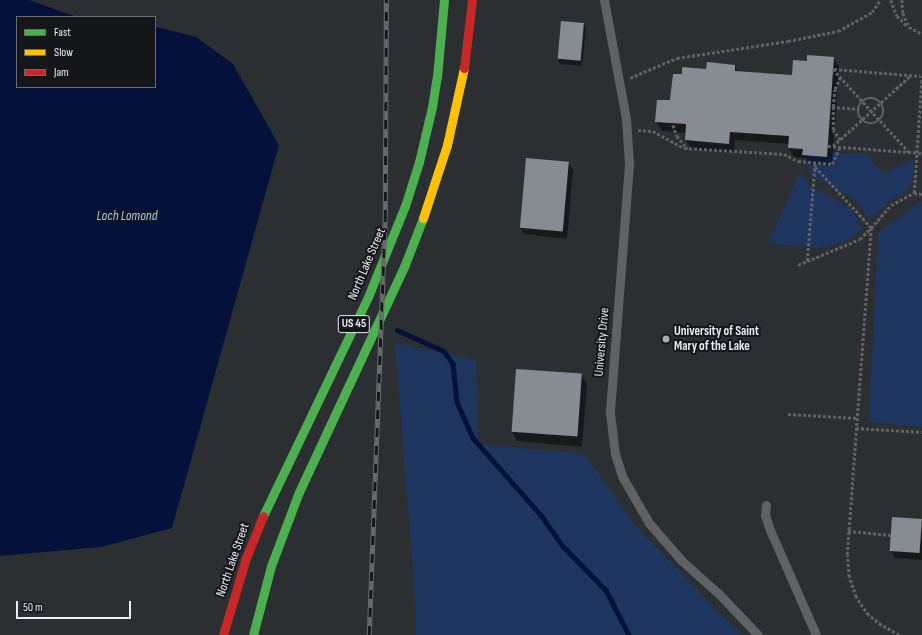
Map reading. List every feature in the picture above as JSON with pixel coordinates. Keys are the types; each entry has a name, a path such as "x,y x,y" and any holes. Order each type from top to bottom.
{"main road":[{"name":"North Lake Street","path":"223,635 246,558 267,506 368,297 405,206 419,162 432,107 439,58 444,0"},
{"name":"US 45","path":"253,635 271,566 299,492 404,268 430,199 447,145 459,92 467,47 472,0"}],"lane":[{"name":"University Drive","path":"604,0 619,82 629,164 610,413 615,454 623,478 649,523 682,560 720,595 758,635"},
{"path":"766,505 765,515 770,530 816,635"}],"path":[{"path":"619,82 677,58 788,42 838,31 872,12 880,0"},
{"path":"891,0 897,16 909,27 922,34"},
{"path":"902,0 903,13 909,27"},
{"path":"909,152 833,69 922,76 914,193"},
{"path":"833,146 871,110 911,76"},
{"path":"840,77 835,89 832,107 833,130 840,140"},
{"path":"871,98 880,102 884,112 880,120 873,124 861,120 858,109 862,101 871,98"},
{"path":"832,107 858,109"},
{"path":"672,126 676,136 688,149"},
{"path":"626,130 653,131 688,149 784,154 798,161 832,164 840,147"},
{"path":"828,146 922,153"},
{"path":"807,261 815,162"},
{"path":"814,167 871,228 847,555 849,577 856,597 868,614 881,625 899,635"},
{"path":"798,265 860,239 891,205 914,193 922,194"},
{"path":"788,414 857,418"},
{"path":"856,428 922,432"},
{"path":"848,531 891,535"}],"shaded area":[{"path":"814,151 867,154 882,174 914,159 912,183 905,192 894,197 870,219 856,201 812,175 804,158"},
{"path":"800,173 810,185 851,209 863,229 844,242 816,248 768,243"},
{"path":"922,201 922,427 869,422 878,233"},
{"path":"395,343 476,360 478,444 584,454 635,525 741,635 416,635 416,611"}],"water":[{"name":"Loch Lomond","path":"0,0 29,0 74,16 16,16 16,88 156,88 156,27 161,28 196,37 233,64 279,145 172,528 101,547 0,556"}],"building":[{"path":"561,21 584,23 581,61 558,59"},
{"path":"807,55 834,57 827,157 802,155 803,149 788,148 789,136 730,132 729,144 685,140 686,124 655,122 657,100 670,100 673,74 682,74 682,67 706,69 707,62 735,65 735,71 792,75 793,60 807,61"},
{"path":"526,158 569,162 563,231 520,228"},
{"path":"516,369 582,374 577,436 512,432"},
{"path":"892,517 922,519 920,553 890,551"}],"waterway":[{"path":"397,330 444,351 453,364 457,402 473,438 541,515 563,546 606,590 629,635"}],"railway":[{"path":"369,635 385,219 386,0"}],"traffic: fast":[{"path":"263,516 368,297 405,206 419,162 432,107 437,77 444,0"},
{"path":"253,635 271,566 299,492 404,267 423,218"}],"traffic: slow":[{"path":"423,218 447,145 464,68"}],"traffic: jam":[{"path":"464,68 472,0"},
{"path":"223,635 246,558 263,516"}],"place":[{"name":"University of Saint Mary of the Lake","path":"666,339"}]}
